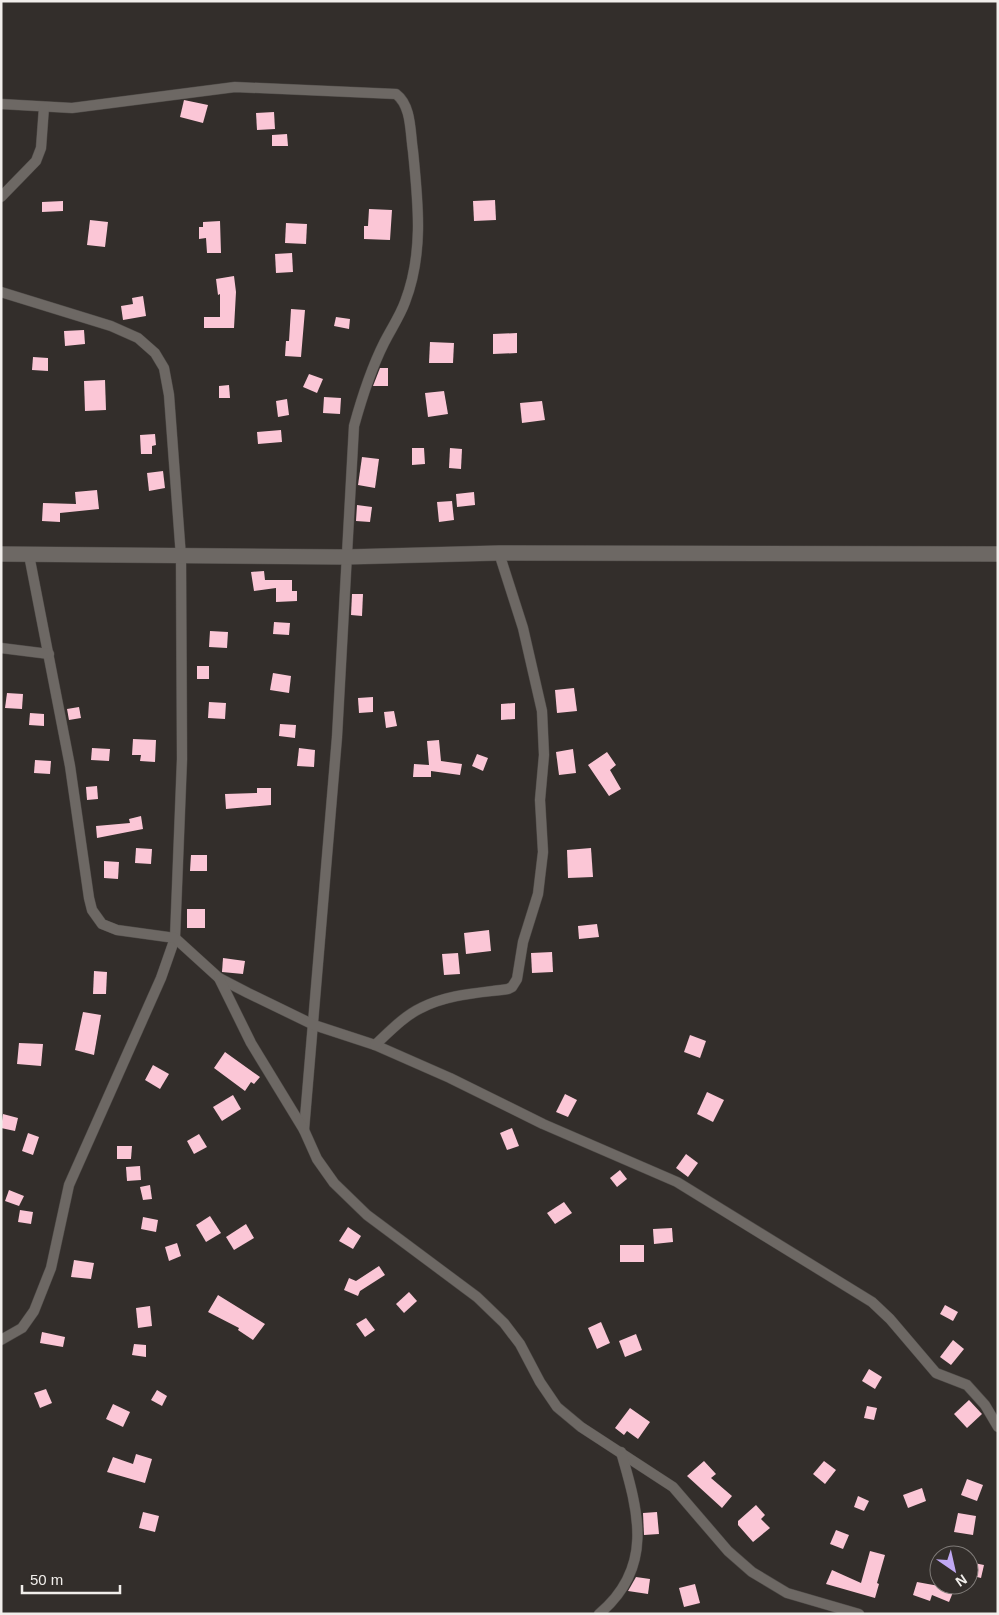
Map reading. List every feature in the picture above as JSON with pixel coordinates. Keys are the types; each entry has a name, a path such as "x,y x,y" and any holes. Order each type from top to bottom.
{"street":[{"path":"1,104 72,108 235,87 396,94 401,98 409,122 419,209 418,243 413,277 405,303 383,344 368,381 354,426 345,557 337,737 304,1130"},
{"path":"1,197 36,161 41,148 44,106"},
{"path":"1,292 111,326 138,338 155,353 164,368 169,395 181,557 182,759 175,938 161,978 68,1185 51,1268 34,1311 22,1328 1,1340"},
{"path":"375,1045 400,1022 420,1008 453,996 512,988 517,979 523,942 538,894 543,852 540,800 544,755 542,711 523,628 499,553"},
{"path":"1,554 345,557 499,553 998,554"},
{"path":"30,555 70,766 92,910 102,924 117,930 175,938 219,978 314,1025 375,1045 450,1078 543,1124 677,1182 872,1302 890,1319 936,1373 967,1385 985,1405 998,1427"},
{"path":"1,648 48,654"},
{"path":"219,978 251,1043 304,1130 317,1159 334,1183 367,1215 484,1304 504,1323 520,1344 540,1382 557,1408 580,1427 621,1452 673,1488 728,1552 752,1572 787,1593 859,1614"},
{"path":"599,1614 616,1600 630,1578 636,1552 638,1523 632,1488 621,1452"}],"building":[{"path":"184,100 208,105 203,123 180,117"},
{"path":"274,112 275,129 257,130 256,113"},
{"path":"287,134 288,146 272,146 272,135"},
{"path":"495,200 496,220 474,221 473,201"},
{"path":"63,201 63,211 42,212 42,202"},
{"path":"369,209 392,210 390,240 364,239 364,226 368,226"},
{"path":"90,220 108,222 105,247 87,245"},
{"path":"220,221 221,253 207,253 206,238 199,239 199,227 203,227 203,222"},
{"path":"286,223 307,224 306,244 285,243"},
{"path":"292,253 293,272 276,273 275,254"},
{"path":"234,276 236,292 234,328 204,328 204,317 220,317 220,294 218,295 216,279"},
{"path":"143,296 146,316 123,320 121,306 133,304 132,298"},
{"path":"291,309 305,310 301,357 285,356 286,341 289,341"},
{"path":"336,317 350,319 349,329 334,326"},
{"path":"84,330 85,344 65,346 64,331"},
{"path":"517,333 517,353 493,354 493,334"},
{"path":"430,342 454,343 453,363 429,363"},
{"path":"33,357 48,358 48,371 32,370"},
{"path":"380,368 388,368 388,386 373,386"},
{"path":"309,374 323,379 317,393 303,387"},
{"path":"105,380 106,410 85,411 84,381"},
{"path":"229,385 230,398 219,398 219,386"},
{"path":"444,391 448,414 428,417 425,393"},
{"path":"324,397 341,398 340,414 323,413"},
{"path":"287,399 289,415 278,417 276,401"},
{"path":"542,401 545,420 522,423 520,403"},
{"path":"281,430 282,442 258,444 257,432"},
{"path":"155,434 156,445 152,446 152,454 141,454 140,435"},
{"path":"412,448 424,448 425,464 412,465"},
{"path":"450,448 462,449 461,469 449,468"},
{"path":"362,457 379,459 375,488 358,485"},
{"path":"163,471 165,488 149,491 147,473"},
{"path":"97,490 99,509 60,513 60,522 42,521 43,503 76,504 75,492"},
{"path":"474,492 475,505 457,507 456,494"},
{"path":"452,501 454,520 439,522 437,502"},
{"path":"357,505 372,507 370,522 356,521"},
{"path":"264,571 265,580 292,580 292,591 297,591 297,601 276,602 276,588 254,591 251,572"},
{"path":"352,594 363,594 362,616 351,615"},
{"path":"274,622 290,623 289,635 273,634"},
{"path":"210,631 228,632 227,648 209,647"},
{"path":"197,666 209,666 209,679 197,679"},
{"path":"273,673 291,676 289,693 270,690"},
{"path":"574,688 577,711 557,713 555,690"},
{"path":"7,693 23,694 22,709 5,708"},
{"path":"373,697 373,712 359,713 358,698"},
{"path":"209,702 226,703 225,719 208,718"},
{"path":"515,703 515,719 501,720 501,704"},
{"path":"79,707 81,718 69,720 67,709"},
{"path":"394,711 397,726 386,728 384,712"},
{"path":"30,713 44,714 44,726 29,725"},
{"path":"280,724 296,725 295,738 279,736"},
{"path":"133,739 156,740 155,762 140,761 141,755 132,755"},
{"path":"439,740 441,761 462,764 460,775 431,771 431,777 413,777 414,764 429,765 427,741"},
{"path":"92,748 110,749 109,761 91,760"},
{"path":"299,748 315,750 314,767 297,766"},
{"path":"573,749 576,773 559,775 556,752"},
{"path":"607,752 616,765 610,770 621,789 609,796 588,765"},
{"path":"477,754 488,758 483,771 472,766"},
{"path":"35,760 51,761 50,774 34,773"},
{"path":"97,786 98,799 87,800 86,787"},
{"path":"257,788 271,788 271,805 226,809 225,794 257,793"},
{"path":"141,816 143,829 97,838 96,826 130,823 129,819"},
{"path":"136,848 152,849 151,864 135,863"},
{"path":"591,848 593,877 568,878 567,850"},
{"path":"191,855 207,855 207,871 190,871"},
{"path":"104,861 119,862 118,879 104,878"},
{"path":"187,909 205,909 205,928 187,928"},
{"path":"597,924 599,937 579,939 578,926"},
{"path":"489,930 491,951 466,954 464,933"},
{"path":"552,952 553,972 532,973 531,953"},
{"path":"458,953 460,974 444,975 442,954"},
{"path":"223,958 245,961 243,974 222,972"},
{"path":"94,971 107,972 106,994 93,994"},
{"path":"83,1012 101,1015 94,1055 75,1050"},
{"path":"690,1035 706,1041 700,1058 684,1052"},
{"path":"19,1043 43,1044 41,1066 17,1064"},
{"path":"225,1052 260,1077 254,1084 251,1082 245,1091 214,1068"},
{"path":"153,1065 169,1074 160,1089 145,1080"},
{"path":"707,1092 724,1100 713,1122 697,1114"},
{"path":"565,1094 577,1100 568,1117 556,1112"},
{"path":"233,1095 241,1109 222,1121 213,1107"},
{"path":"3,1114 18,1118 15,1131 1,1128"},
{"path":"512,1128 519,1146 507,1150 500,1133"},
{"path":"28,1133 39,1137 33,1155 22,1151"},
{"path":"199,1134 207,1147 194,1154 187,1141"},
{"path":"117,1146 132,1146 131,1159 117,1159"},
{"path":"686,1154 698,1163 688,1177 676,1168"},
{"path":"140,1166 141,1180 127,1181 126,1167"},
{"path":"620,1170 627,1179 617,1187 610,1178"},
{"path":"150,1185 152,1199 143,1200 140,1187"},
{"path":"9,1190 24,1196 19,1206 5,1201"},
{"path":"564,1202 572,1213 555,1224 547,1213"},
{"path":"20,1210 33,1212 31,1224 18,1222"},
{"path":"210,1216 221,1233 206,1242 196,1225"},
{"path":"143,1217 158,1220 156,1232 141,1229"},
{"path":"246,1224 254,1238 234,1250 226,1237"},
{"path":"348,1227 361,1236 353,1249 339,1241"},
{"path":"672,1228 673,1242 654,1244 653,1229"},
{"path":"177,1243 181,1256 169,1261 165,1247"},
{"path":"620,1245 644,1245 644,1262 620,1262"},
{"path":"74,1260 94,1263 91,1279 71,1277"},
{"path":"379,1266 385,1275 360,1291 358,1296 344,1290 349,1278 356,1281"},
{"path":"409,1292 417,1301 404,1313 396,1304"},
{"path":"218,1295 265,1324 253,1340 238,1330 239,1328 208,1312"},
{"path":"945,1305 958,1312 953,1321 940,1314"},
{"path":"150,1306 152,1326 138,1328 136,1308"},
{"path":"366,1318 375,1330 365,1337 356,1324"},
{"path":"601,1322 610,1343 597,1349 588,1328"},
{"path":"42,1332 65,1337 63,1347 40,1343"},
{"path":"636,1334 642,1350 625,1357 619,1341"},
{"path":"953,1340 964,1349 951,1365 940,1357"},
{"path":"134,1344 146,1345 146,1357 132,1355"},
{"path":"869,1369 882,1377 875,1389 862,1381"},
{"path":"46,1389 52,1403 40,1408 34,1393"},
{"path":"157,1390 167,1396 162,1406 151,1400"},
{"path":"969,1400 982,1414 967,1428 954,1414"},
{"path":"113,1404 130,1412 123,1427 106,1419"},
{"path":"867,1406 877,1408 874,1420 864,1418"},
{"path":"630,1408 650,1422 638,1439 627,1431 624,1435 615,1428"},
{"path":"136,1454 152,1459 145,1483 107,1472 113,1457 133,1464"},
{"path":"704,1461 716,1474 711,1478 732,1496 722,1508 687,1476"},
{"path":"824,1461 836,1470 825,1484 813,1474"},
{"path":"967,1479 983,1485 977,1501 961,1495"},
{"path":"922,1488 926,1501 908,1508 903,1495"},
{"path":"858,1496 869,1501 864,1511 854,1507"},
{"path":"756,1505 765,1515 761,1519 770,1528 753,1542 738,1525 738,1521"},
{"path":"143,1512 159,1516 155,1532 139,1528"},
{"path":"657,1512 659,1534 644,1535 643,1513"},
{"path":"958,1513 976,1516 973,1535 954,1532"},
{"path":"836,1530 849,1535 843,1549 830,1544"},
{"path":"870,1551 885,1555 875,1598 826,1584 832,1570 861,1583"},
{"path":"979,1564 984,1565 981,1578 979,1578"},
{"path":"636,1577 650,1579 648,1594 628,1591"},
{"path":"917,1582 929,1584 929,1595 932,1595 930,1601 913,1595"},
{"path":"695,1584 700,1603 684,1607 679,1588"},
{"path":"932,1595 952,1595 949,1602"}]}
